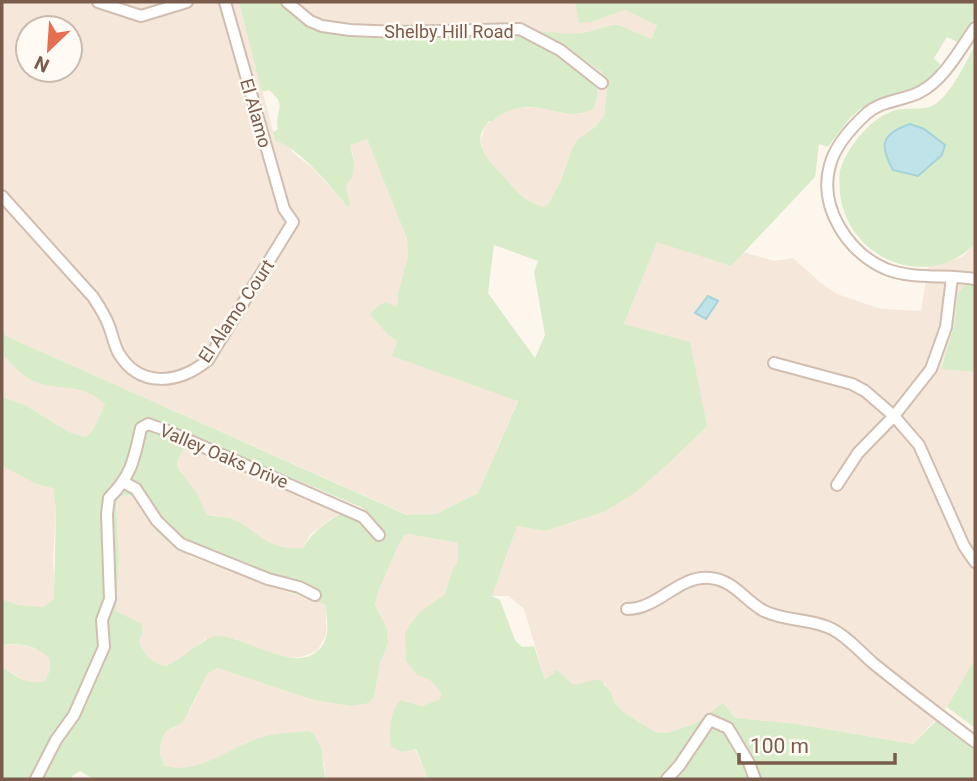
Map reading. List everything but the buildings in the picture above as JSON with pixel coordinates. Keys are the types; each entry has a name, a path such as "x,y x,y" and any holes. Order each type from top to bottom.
{"street":[{"path":"98,2 141,16 187,2"},
{"name":"El Alamo","path":"225,2 284,209 293,222"},
{"name":"Shelby Hill Road","path":"287,2 310,21 341,29 398,32 520,29 560,50 602,83"},
{"path":"975,28 930,86 872,109 854,125 835,153 828,174 831,207 837,222 853,247 864,256 897,273 975,279"},
{"name":"El Alamo Court","path":"2,196 93,297 104,312 118,352 129,365 148,377 161,380 177,379 208,360 293,222"},
{"path":"837,485 858,453 915,391 937,356 946,327 952,277"},
{"path":"774,363 852,384 865,391 894,416 919,445 964,546 975,562"},
{"name":"Valley Oaks Drive","path":"36,779 56,740 74,715 104,647 102,620 110,599 107,514 109,498 125,483 141,428 148,424 363,517 379,535"},
{"path":"125,483 136,489 157,521 181,544 315,595"},
{"path":"627,609 647,605 690,580 709,577 720,579 764,611 838,632 975,742"},
{"path":"667,779 710,720 728,728 750,762 755,779"}],"shaded area":[{"path":"2,2 239,2 275,139 288,145 294,154 313,168 347,206 350,203 346,186 353,154 349,145 367,139 407,239 408,257 388,335 398,341 393,356 518,400 478,493 436,514 408,515 6,336 2,331"},
{"path":"280,2 575,2 579,22 592,22 625,10 657,24 651,39 619,25 569,34 539,32 601,71 608,83 604,116 594,128 578,139 572,148 560,183 544,207 529,203 511,189 487,160 481,141 485,125 512,108 543,107 560,113 583,114 466,37 375,37 336,33 307,25"},
{"path":"657,241 731,266 743,252 774,261 793,258 837,294 881,309 921,311 928,267 962,257 975,244 975,285 958,293 954,326 941,368 975,372 975,658 947,707 913,744 797,724 735,718 723,703 694,724 667,733 655,732 623,712 614,702 605,683 572,684 562,677 545,680 524,609 509,596 492,596 517,526 545,531 604,512 624,325"},
{"path":"2,354 25,376 42,384 72,386 92,393 105,404 93,430 86,437 69,432 25,405 2,397"},
{"path":"185,447 344,512 310,535 303,548 287,550 269,543 226,517 207,515 177,467 177,461"},
{"path":"2,466 36,484 53,487 56,511 53,562 55,588 54,599 43,607 18,605 2,599"},
{"path":"123,495 132,496 191,557 326,604 326,636 317,651 301,657 287,657 235,639 205,639 188,654 165,666 155,663 143,654 139,642 143,632 142,624 116,611 119,560 116,501"},
{"path":"408,534 458,543 457,564 452,570 445,594 411,623 417,675 430,679 441,692 440,699 422,706 401,700 402,752 415,749 428,779 325,779 324,763 278,734 249,741 194,767 177,769 165,766 160,756 161,742 166,731 175,727 191,708 208,673 219,668 313,700 350,706 374,697 380,664 388,643 387,628 375,605 398,546"},
{"path":"2,645 23,645 41,650 49,658 50,670 45,681 35,684 25,681 2,667"}],"green space":[{"path":"239,2 280,2 299,20 313,28 346,36 411,39 504,33 525,35 558,54 597,83 597,98 593,109 569,114 533,107 520,108 489,121 483,129 481,145 488,159 521,196 544,207 560,183 572,148 578,139 594,128 604,116 608,83 601,71 538,31 569,34 619,25 651,39 657,25 625,10 592,22 579,23 575,2 975,2 975,17 957,42 947,37 934,58 940,64 930,79 922,87 861,108 828,147 819,144 815,177 731,266 657,242 624,324 690,342 707,426 636,492 604,512 545,531 517,526 492,596 500,600 515,640 522,647 534,646 545,680 557,670 572,684 600,680 623,712 655,732 667,733 694,724 723,703 735,718 797,724 913,744 936,721 975,751 975,779 428,779 416,749 402,752 391,746 391,721 401,700 422,706 440,699 441,692 430,680 417,675 406,661 405,634 420,612 445,594 452,570 457,564 458,543 408,534 398,546 375,605 387,628 388,643 380,664 374,697 369,703 350,706 313,700 218,668 208,673 183,722 166,731 161,742 160,756 165,766 178,768 202,764 265,736 308,731 313,733 321,747 325,779 93,779 80,771 72,776 73,779 2,779 2,667 33,682 45,681 50,670 49,658 39,650 21,645 2,645 2,599 18,605 43,607 54,599 56,511 53,488 36,484 2,466 2,397 25,405 69,432 86,437 93,430 105,404 82,390 42,384 25,376 2,354 2,331 6,336 407,515 436,514 478,493 518,401 392,356 397,341 388,335 370,314 386,302 395,307 398,303 397,297 408,257 407,239 367,139 350,145 354,164 352,177 346,186 350,203 348,207 305,160 275,140 273,132 278,129 280,104 269,90 262,92","holes":["494,245 538,261 534,272 545,335 535,358 488,293","154,420 363,508 381,528 373,534 364,524 344,512 321,527 303,548 280,547 230,518 207,515 196,492 177,467 177,461 185,447 156,433","123,495 132,496 156,531 178,551 326,605 327,634 317,651 305,657 291,657 229,637 216,636 205,640 165,666 152,660 139,642 143,632 142,624 116,611 119,560 116,501"]},
{"path":"975,46 975,244 956,258 935,266 913,266 892,261 873,251 857,236 846,216 840,193 841,167 857,139 872,123 890,112 928,107 939,101 951,87","holes":["924,129 944,145 942,155 918,176 893,170"]},
{"path":"974,284 975,372 941,369 954,326 958,293 965,285"},
{"path":"975,658 975,728 947,707"}],"water":[{"path":"910,124 924,129 945,145 942,155 918,176 893,170 886,154 885,141 888,136"},
{"path":"708,296 718,301 706,319 695,313"}]}
